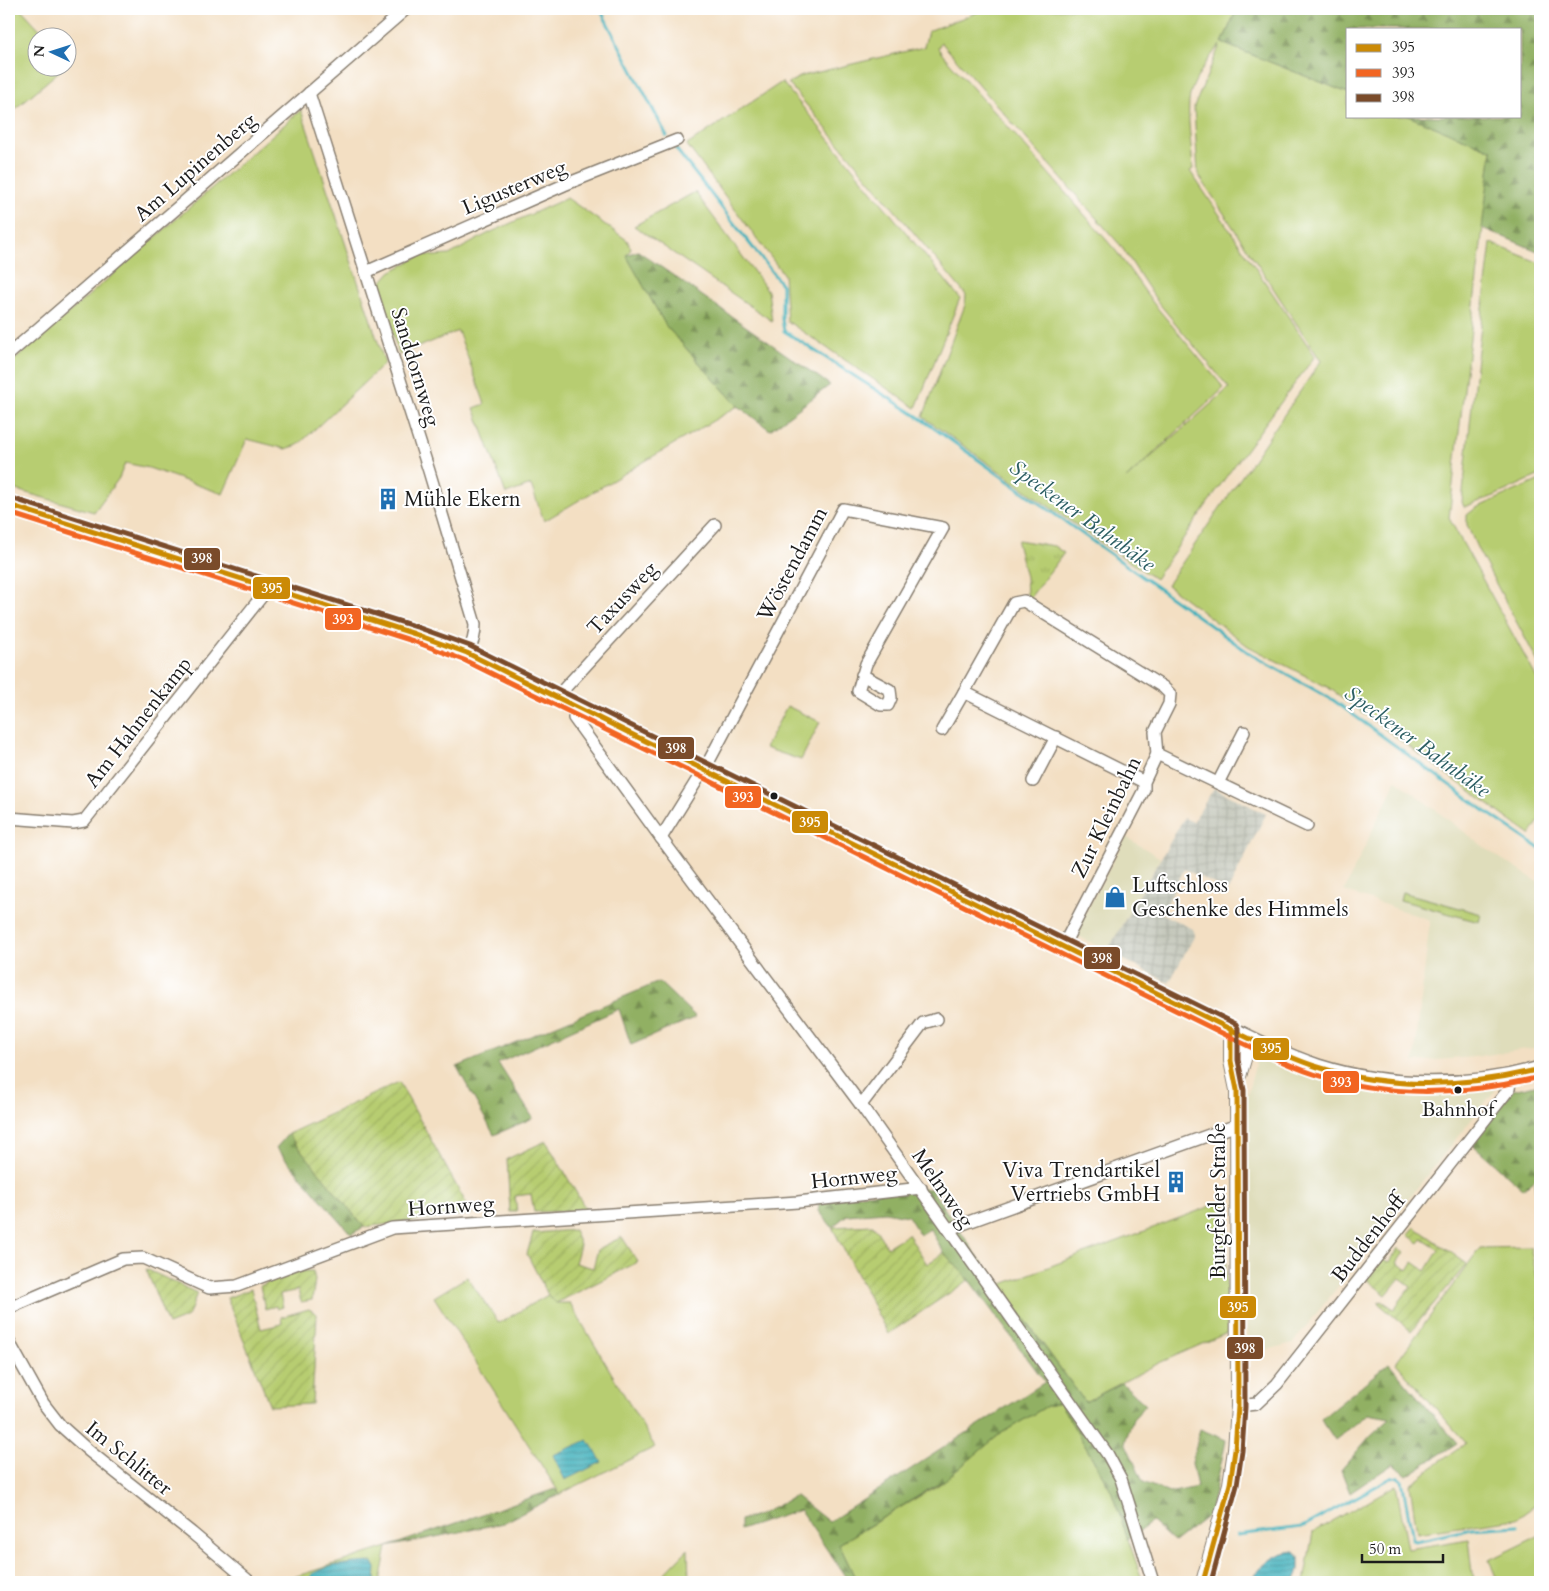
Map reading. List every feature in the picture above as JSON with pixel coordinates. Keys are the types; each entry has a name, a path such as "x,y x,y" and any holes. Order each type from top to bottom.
{"main road":[{"path":"9,505 415,634 467,653 1252,1040 1288,1056 1347,1075 1413,1084 1454,1083 1511,1076 1540,1069"}],"street":[{"name":"Am Lupinenberg","path":"9,354 406,9"},
{"name":"Sanddornweg","path":"308,93 366,272 475,624 475,635 467,653"},
{"name":"Ligusterweg","path":"366,272 564,185 678,140"},
{"name":"Wöstendamm","path":"704,769 843,509 943,528 866,664 862,675"},
{"name":"Taxusweg","path":"558,697 715,525"},
{"name":"Am Hahnenkamp","path":"9,818 73,823 84,821 262,596 265,586"},
{"name":"Zur Kleinbahn","path":"964,692 1014,603 1024,601 1162,687 1170,694 1169,704 1155,732 1156,754 1144,782 1144,790 1063,946"},
{"path":"942,730 964,692 1144,782"},
{"name":"Melmweg","path":"574,718 861,1105 1108,1454 1120,1479 1153,1582"},
{"path":"1218,783 1244,732"},
{"path":"1033,781 1056,737"},
{"path":"1156,754 1306,826"},
{"path":"662,838 704,769"},
{"path":"861,1105 923,1023 937,1019"},
{"name":"Burgfelder Straße","path":"1203,1582 1230,1484 1235,1450 1238,1406 1237,1086 1232,1061 1231,1029"},
{"name":"Burgfelder Straße","path":"1237,1086 1247,1049 1252,1040"},
{"name":"Buddenhoff","path":"1238,1406 1256,1404 1277,1384 1509,1089 1511,1076"},
{"path":"949,1229 1237,1125"},
{"name":"Hornweg","path":"9,1308 123,1259 143,1258 209,1288 237,1286 392,1228 798,1202 921,1188"},
{"name":"Im Schlitter","path":"9,1342 42,1403 60,1425 89,1451 250,1582"}],"shaded area":[{"path":"1396,780 1492,853 1540,883 1540,1047 1473,1057 1414,1062 1430,920 1344,891"},
{"path":"1214,788 1266,814 1228,891 1184,869 1162,914 1193,929 1195,935 1169,983 1107,951 1184,818 1193,822"},
{"path":"1126,837 1160,858 1107,951 1078,936 1076,931"},
{"path":"1258,1055 1320,1078 1389,1089 1496,1089 1293,1343 1248,1355 1243,1110"}],"green space":[{"path":"9,9 21,9 39,28 28,28 28,78 51,78 9,114"},
{"path":"986,9 1237,9 1222,43 1346,92 1346,118 1413,118 1492,150 1449,518 1540,684 1540,819 1530,835 1329,688 1248,646 1167,585 1321,361 1198,174 1194,107 1220,45 1202,69 1190,95 1189,121 1193,169 1190,171 1315,356 1226,477 1155,579 923,417 965,305 966,295 788,83 802,76 924,47 928,31","holes":["941,42 1121,246 1157,301 1229,388 1126,479 1224,388 1154,304 1116,251 942,54 938,48"]},
{"path":"1237,9 1540,9 1540,252 1482,228 1492,150 1413,118 1522,118 1522,28 1346,28 1346,92 1222,43"},
{"path":"782,82 960,298 916,408 787,321 784,275 687,145"},
{"path":"301,110 385,363 298,445 286,449 247,439 223,494 149,468 125,463 119,478 94,512 9,488 9,365"},
{"path":"695,192 768,291 772,321 634,226"},
{"path":"567,198 627,240 631,249 627,255 666,326 738,406 544,521 531,485 506,494 474,408 485,404 458,331 399,355 378,286 390,272 423,254 434,256 449,255 489,233"},
{"path":"1491,243 1540,263 1540,475 1494,496 1464,507 1462,502"},
{"path":"638,251 830,385 770,430 738,406 666,326 626,255"},
{"path":"1540,480 1540,666 1478,550 1467,525 1467,515 1476,508"},
{"path":"1018,540 1054,546 1064,553 1029,599 1026,577 1017,543"},
{"path":"787,706 820,722 801,760 765,748"},
{"path":"1402,892 1481,914 1479,922 1400,900"},
{"path":"659,982 696,1017 631,1045 619,1009 498,1063 533,1118 494,1135 457,1067"},
{"path":"399,1082 472,1214 364,1227 288,1134"},
{"path":"1540,1084 1540,1175 1523,1189 1471,1143 1513,1090"},
{"path":"288,1134 364,1227 351,1234 276,1148"},
{"path":"546,1141 587,1211 534,1212 531,1194 515,1196 517,1212 510,1212 507,1159"},
{"path":"1540,1179 1540,1209 1534,1184"},
{"path":"921,1188 931,1189 973,1250 1085,1402 1122,1383 1146,1405 1133,1419 1125,1442 1143,1482 1169,1493 1197,1487 1192,1463 1200,1429 1226,1440 1210,1514 1174,1542 1152,1522 1128,1539 1111,1490 1060,1403 1047,1406 1000,1434 945,1480 839,1544 857,1582 849,1582 800,1510 740,1530 740,1520 759,1515 796,1496 829,1522 1045,1382 969,1280 944,1253 930,1229 920,1235 908,1216 885,1212 847,1215 832,1227 819,1211 818,1199"},
{"path":"1225,1201 1227,1333 1159,1363 1085,1402 1000,1285"},
{"path":"873,1225 887,1247 908,1234 927,1264 944,1253 969,1280 888,1334 832,1227"},
{"path":"1415,1227 1467,1264 1411,1331 1378,1303 1382,1301 1394,1309 1411,1286 1400,1278 1386,1295 1366,1279 1381,1258 1390,1262 1398,1248 1404,1252 1397,1263 1408,1270 1413,1262 1426,1271 1439,1250 1422,1239 1419,1243 1408,1235"},
{"path":"574,1230 580,1245 575,1263 593,1268 598,1249 622,1237 638,1262 556,1303 548,1295 527,1254 533,1233"},
{"path":"1530,1247 1540,1290 1540,1502 1516,1519 1417,1533 1410,1484 1466,1443 1396,1363 1480,1248"},
{"path":"146,1269 197,1293 188,1317 168,1325"},
{"path":"301,1271 313,1271 315,1280 312,1300 301,1302 298,1290 280,1294 283,1307 277,1309 276,1306 265,1309 260,1286 279,1277"},
{"path":"467,1277 499,1323 548,1295 556,1303 570,1303 655,1447 560,1494 434,1297"},
{"path":"251,1289 261,1329 282,1324 281,1317 309,1309 317,1314 312,1404 270,1406 227,1298"},
{"path":"1389,1363 1457,1443 1407,1476 1393,1464 1350,1493 1341,1470 1371,1435 1390,1418 1368,1414 1335,1440 1321,1419"},
{"path":"1060,1403 1111,1490 1143,1582 857,1582 839,1544 940,1484 1000,1434 1047,1406"},
{"path":"1396,1485 1408,1549 1469,1539 1474,1582 1304,1582 1313,1532"},
{"path":"555,1489 560,1494 503,1523 387,1547"},
{"path":"1540,1535 1540,1582 1498,1582 1489,1560"},
{"path":"387,1547 380,1582 292,1582 291,1578"},
{"path":"688,1549 689,1582 656,1582"}],"water":[{"path":"588,1440 602,1462 565,1480 553,1455"},
{"path":"1294,1551 1299,1557 1299,1571 1294,1582 1259,1582 1255,1574 1264,1565 1272,1558"},
{"path":"373,1562 376,1568 375,1582 309,1582 312,1574 326,1568"}],"waterway":[{"name":"Speckener Bahnbäke","path":"600,9 667,136"},
{"name":"Speckener Bahnbäke","path":"676,149 782,285 784,331 917,416 1252,655 1333,700 1540,849"},
{"path":"1237,1535 1302,1527 1391,1478 1398,1477 1402,1480 1413,1540 1416,1541 1472,1529 1518,1526"}],"transit line":[{"name":"398","path":"11,498 417,627 470,646 1236,1024 1238,1028 1238,1060 1244,1090 1245,1407 1242,1451 1237,1485 1211,1582"},
{"name":"395","path":"9,505 415,634 467,653 1234,1031 1307,1063 1373,1080 1429,1083 1485,1080 1540,1069"},
{"name":"393","path":"9,513 413,641 464,660 1240,1042 1303,1070 1342,1082 1370,1087 1427,1091 1484,1088 1540,1077"},
{"name":"395","path":"1203,1582 1230,1484 1235,1450 1238,1406 1237,1090 1231,1061 1231,1029"}],"place":[{"name":"Mühle Ekern","path":"388,499"},
{"name":"Luftschloss Geschenke des Himmels","path":"1115,897"},
{"name":"Bahnhof","path":"1458,1090"},
{"name":"Viva Trendartikel Vertriebs GmbH","path":"1176,1182"}]}
